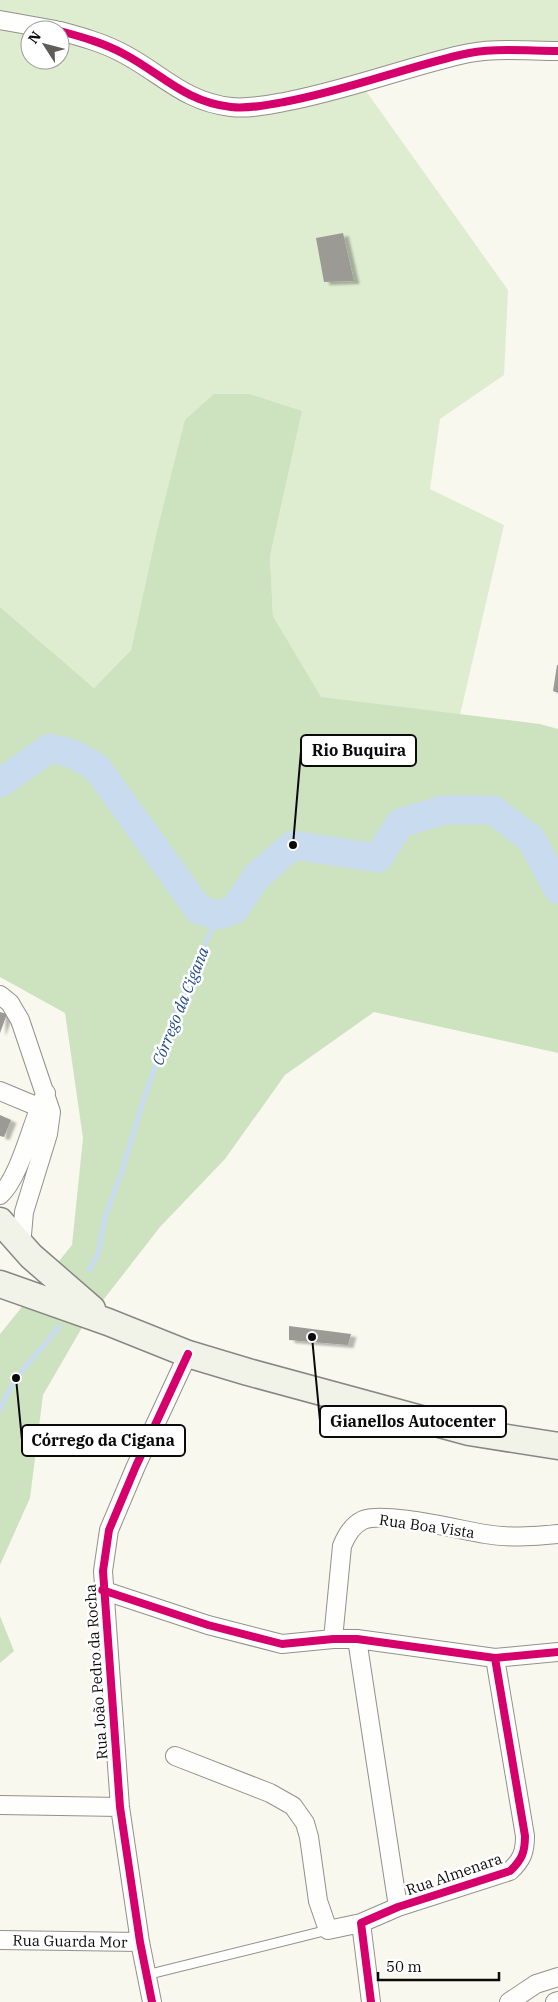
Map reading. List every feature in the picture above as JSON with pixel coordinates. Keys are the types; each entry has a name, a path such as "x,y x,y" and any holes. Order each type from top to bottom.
{"main road":[{"path":"6,1237 108,1322"},
{"path":"0,1284 108,1322 188,1354 469,1432 558,1446"},
{"path":"0,1306 8,1302 45,1299"}],"street":[{"path":"0,20 20,24"},
{"path":"70,34 125,54 180,92 205,102 232,107 272,104 314,97 462,54 491,51 558,51"},
{"path":"0,995 10,1003 20,1020 45,1104 48,1134 24,1212 6,1237"},
{"path":"0,1091 45,1104"},
{"path":"0,1195 6,1190 45,1104"},
{"name":"Rua João Pedro da Rocha","path":"152,2002 140,1942 120,1807 102,1571 109,1530 136,1466 188,1354"},
{"name":"Rua Boa Vista","path":"333,1638 342,1546 347,1534 363,1520 375,1518 413,1522 487,1534 512,1536 528,1537 558,1534"},
{"path":"102,1590 260,1640 294,1644 333,1638 357,1639 495,1658 558,1652"},
{"path":"357,1639 398,1907"},
{"name":"Rua Almenara","path":"328,1930 361,1923 398,1907 510,1871 520,1861 525,1849 525,1836 495,1658"},
{"path":"175,1756 270,1793 293,1806 305,1823 309,1837 318,1901 328,1930"},
{"path":"0,1805 120,1807"},
{"path":"361,1923 371,2002"},
{"name":"Rua Guarda Mor","path":"0,1940 140,1942"},
{"path":"509,2002 536,1984 558,1977"}],"lane":[{"path":"146,1975 328,1930"}],"green space":[{"path":"0,0 558,0 558,51 491,51 361,84 508,290 504,375 440,419 430,489 504,525 460,715 321,698 273,616 270,557 302,411 156,535 131,650 94,688 0,607"},
{"path":"214,394 249,394 302,411 270,557 273,616 321,697 540,724 558,729 558,1053 374,1012 285,1075 225,1159 160,1227 83,1326 43,1395 30,1498 0,1565 0,1334 72,1245 83,1138 65,1013 0,977 0,607 94,688 131,650 156,535 185,420"},
{"path":"0,1616 14,1651 0,1663"}],"building":[{"path":"343,233 354,281 324,282 316,238"},
{"path":"558,665 558,693 553,691"},
{"path":"0,1012 7,1014 0,1033"},
{"path":"0,1115 11,1120 4,1137 0,1136"},
{"path":"289,1326 351,1334 348,1345 289,1340"}],"waterway":[{"path":"0,783 50,748 73,754 97,768 199,910 218,915 234,910 257,876 293,845 378,858 400,823 444,810 493,810 531,839 558,889"},
{"name":"Córrego da Cigana","path":"89,1270 98,1254 105,1217 173,1017 218,915"},
{"name":"Córrego da Cigana","path":"0,1409 16,1378 60,1326"}],"cycle path":[{"path":"70,34 116,50 174,86 200,99 231,107 251,107 306,97 472,53 496,50 558,51"},
{"path":"152,2002 140,1942 120,1807 103,1571 109,1530 136,1466 188,1354"},
{"path":"102,1590 208,1625 282,1644 333,1639 357,1639 495,1658 558,1652"},
{"path":"371,2002 361,1923 398,1907 510,1871 522,1855 525,1836 495,1658"}],"place":[{"name":"Rio Buquira","path":"293,845"},
{"name":"Gianellos Autocenter","path":"312,1337"},
{"name":"Córrego da Cigana","path":"16,1378"}]}
